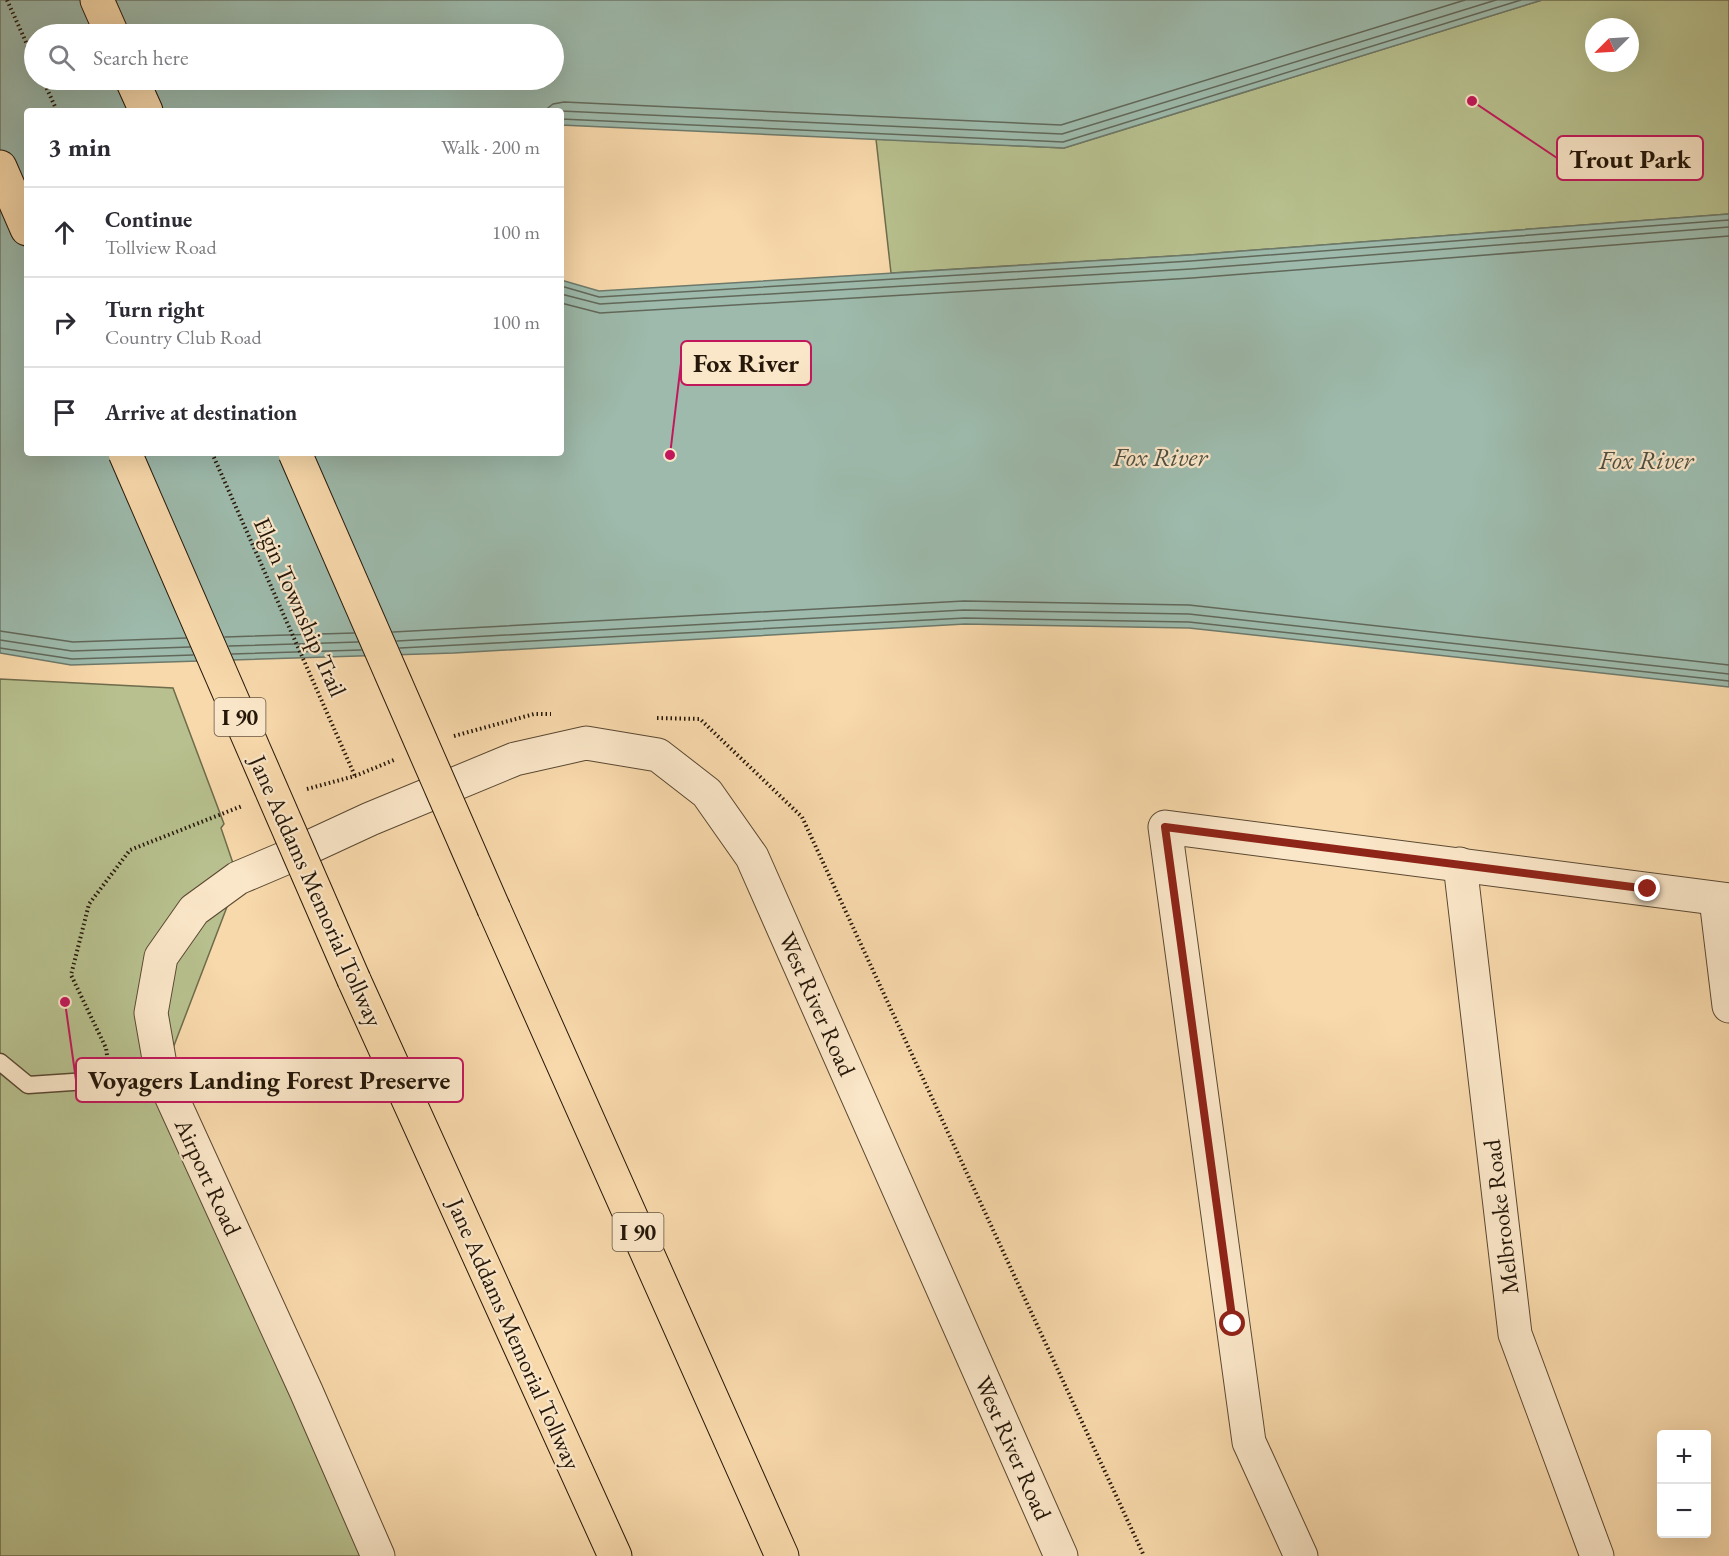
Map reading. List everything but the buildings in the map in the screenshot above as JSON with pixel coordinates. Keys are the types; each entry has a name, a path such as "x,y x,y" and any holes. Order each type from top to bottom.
{"highway":[{"path":"97,0 108,24"},
{"path":"137,90 145,108"},
{"path":"0,167 24,222"},
{"name":"Jane Addams Memorial Tollway","path":"126,456 354,980 615,1556"},
{"name":"I 90","path":"296,456 494,909 782,1556"}],"street":[{"name":"West River Road","path":"370,819 515,759 586,743 658,755 707,793 752,857 1061,1556"},
{"name":"Airport Road","path":"370,819 238,878 194,910 161,957 151,1012 162,1076 306,1391 378,1556"},
{"path":"1301,1556 1249,1442 1165,827 1602,882 1722,900 1729,1006"},
{"name":"Melbrooke Road","path":"1460,864 1515,1334 1597,1556"}],"lane":[{"path":"0,1062 28,1085 162,1076"}],"path":[{"path":"7,0 24,38"},
{"path":"48,90 56,108"},
{"name":"Elgin Township Trail","path":"213,456 355,776"}],"green space":[{"path":"1542,0 1729,0 1729,214 1190,255 891,273 876,139 1064,148"},
{"path":"0,679 173,688 224,824 221,828 238,878 162,1077 381,1556 0,1556"}],"water":[{"path":"0,0 1542,0 1064,148 564,125 564,108 24,108 24,456 564,456 564,281 599,291 1190,255 1729,214 1729,687 1189,628 965,624 454,653 71,665 0,653"}],"place":[{"name":"Trout Park","path":"1472,101"},
{"name":"Fox River","path":"670,455"},
{"name":"Voyagers Landing Forest Preserve","path":"65,1002"}],"route":[{"path":"1233,1324 1165,827 1648,889"}]}
